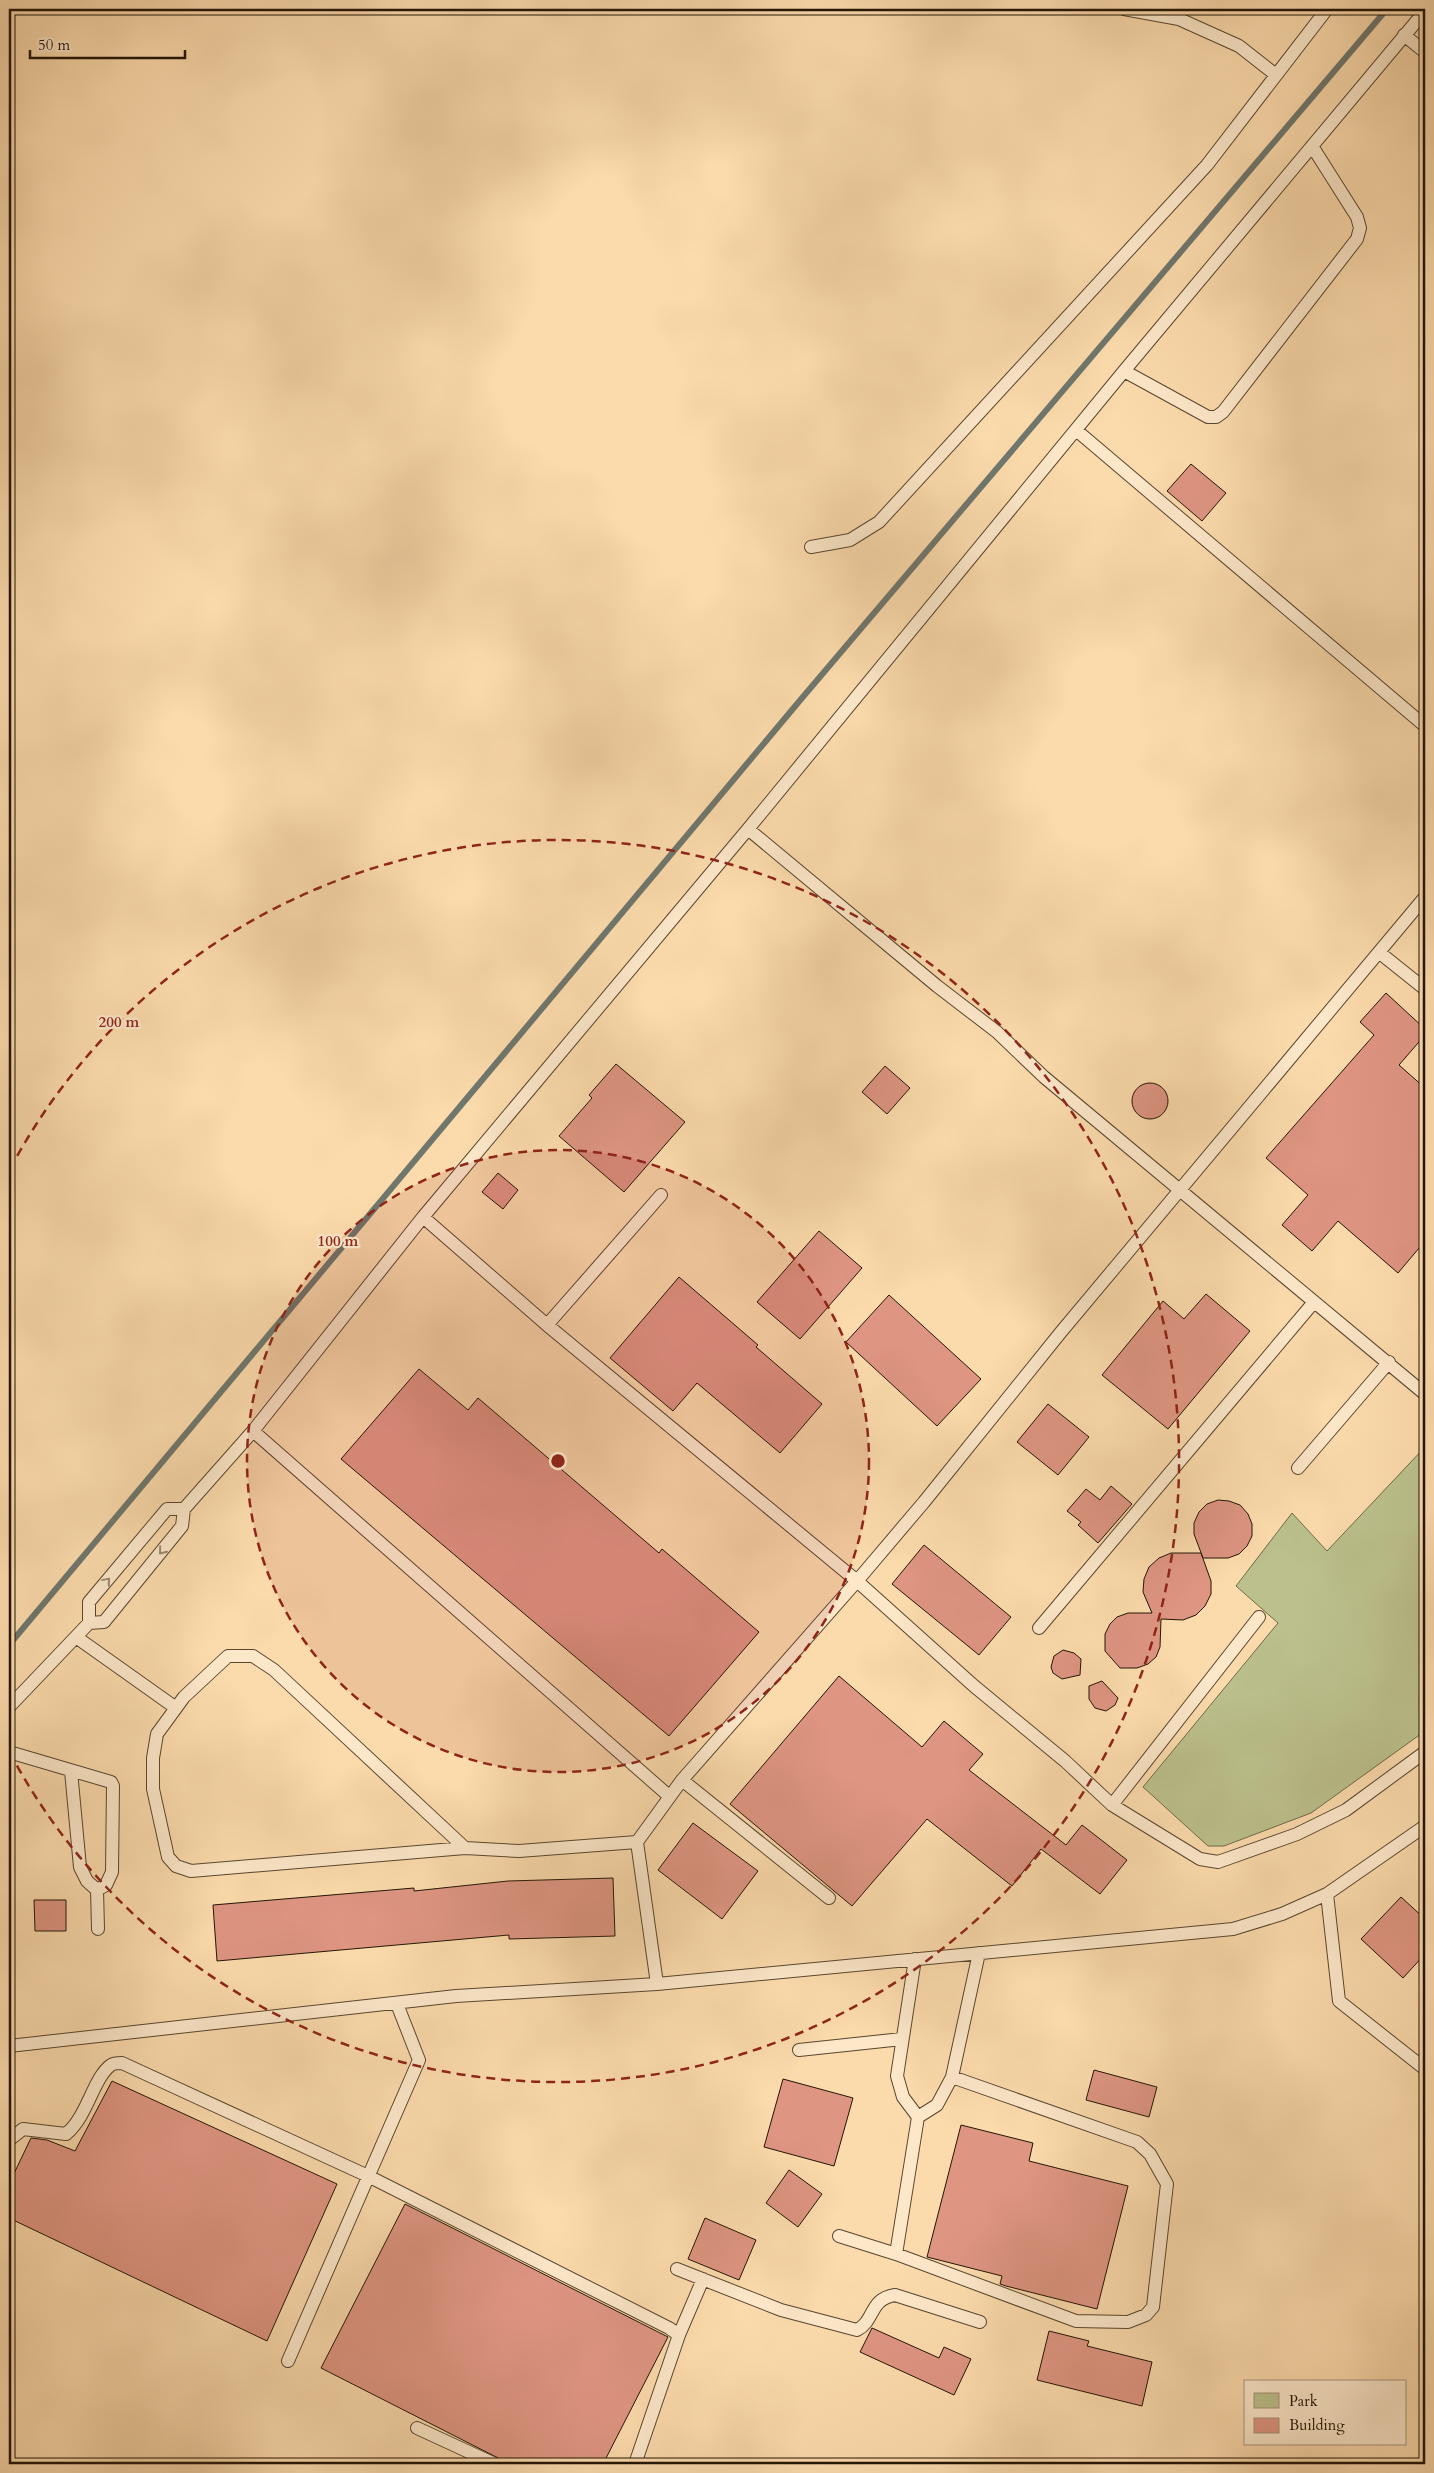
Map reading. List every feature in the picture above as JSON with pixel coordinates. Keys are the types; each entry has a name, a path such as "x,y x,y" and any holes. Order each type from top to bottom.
{"lane":[{"path":"1124,9 1179,19 1239,46 1276,76"},
{"path":"812,547 850,540 879,522 1207,165 1328,9"},
{"path":"89,1623 104,1622 182,1526 184,1509 253,1431 423,1217 748,829 1124,370 1425,11"},
{"path":"1404,35 1425,52"},
{"path":"1124,370 1208,417 1216,417 1224,412 1357,239 1360,228 1357,218 1312,146"},
{"path":"1076,430 1425,726"},
{"path":"748,829 938,986 997,1032 1044,1077 1181,1188 1425,1394"},
{"path":"658,1984 638,1842 669,1796 857,1581 1181,1188 1425,898"},
{"path":"1380,953 1425,990"},
{"path":"547,1325 661,1195"},
{"path":"423,1217 547,1325 857,1581 974,1686 1065,1761 1112,1805 1200,1859 1218,1862 1298,1834 1346,1810 1425,1752"},
{"path":"1039,1628 1314,1302"},
{"path":"1298,1468 1389,1362"},
{"path":"253,1431 669,1796"},
{"path":"9,1707 89,1623 90,1602 167,1509 184,1509"},
{"path":"1112,1805 1260,1617"},
{"path":"76,1637 176,1708"},
{"path":"465,1848 274,1670 253,1656 228,1656 184,1697 157,1734 153,1758 153,1789 168,1857 176,1866 191,1871 465,1848 519,1851 638,1842"},
{"path":"9,1752 71,1771 107,1779 113,1786 112,1872 106,1884 97,1890"},
{"path":"71,1771 80,1867 87,1882 97,1890 98,1929"},
{"path":"682,1780 830,1898"},
{"path":"9,2046 456,1996 658,1984 1233,1929 1282,1914 1327,1894 1423,1832"},
{"path":"1327,1894 1339,2001 1425,2070"},
{"path":"918,2117 937,2105 952,2077 979,1953"},
{"path":"896,2254 918,2117 903,2097 897,2076 915,1959"},
{"path":"288,2360 419,2060 397,2004"},
{"path":"799,2050 902,2039"},
{"path":"9,2140 23,2129 66,2134 80,2118 104,2071 112,2064 122,2063 370,2171 679,2335"},
{"path":"838,2236 896,2254 1076,2321 1128,2322 1146,2315 1153,2306 1167,2184 1150,2154 1137,2142 952,2077"},
{"path":"677,2269 781,2310 857,2330 862,2327 877,2303 885,2297 895,2295 980,2322"},
{"path":"635,2464 679,2335 703,2279"},
{"path":"416,2428 495,2464"}],"green space":[{"path":"1425,1447 1425,1731 1311,1813 1224,1846 1208,1846 1143,1787 1278,1623 1236,1586 1292,1513 1327,1551"}],"building":[{"path":"1191,464 1226,493 1202,521 1167,491"},
{"path":"1386,993 1425,1029 1425,1035 1399,1065 1425,1088 1425,1241 1398,1273 1338,1221 1312,1251 1282,1225 1308,1195 1266,1158 1374,1035 1360,1022"},
{"path":"616,1064 685,1122 624,1192 559,1136 592,1098 589,1095"},
{"path":"885,1066 910,1088 887,1114 862,1092"},
{"path":"1150,1083 1157,1084 1163,1088 1167,1094 1167,1108 1163,1114 1157,1118 1150,1119 1143,1118 1137,1114 1133,1108 1132,1101 1133,1094 1137,1088 1143,1084"},
{"path":"498,1173 518,1190 503,1209 482,1192"},
{"path":"819,1231 862,1268 800,1339 757,1302"},
{"path":"679,1277 758,1345 756,1347 822,1404 780,1453 697,1383 673,1411 610,1358"},
{"path":"1206,1294 1250,1331 1168,1429 1102,1375 1163,1301 1184,1319"},
{"path":"889,1295 981,1379 937,1426 846,1342"},
{"path":"419,1369 468,1410 478,1398 659,1553 662,1549 759,1632 669,1736 341,1459"},
{"path":"1048,1404 1089,1437 1058,1475 1017,1442"},
{"path":"1111,1486 1132,1504 1098,1543 1078,1525 1081,1522 1067,1511 1086,1489 1100,1500"},
{"path":"1218,1500 1240,1505 1248,1514 1252,1524 1252,1536 1247,1546 1239,1554 1228,1558 1203,1558 1194,1534 1194,1523 1199,1512 1207,1504"},
{"path":"924,1545 1011,1617 979,1655 892,1584"},
{"path":"1171,1553 1201,1553 1211,1581 1211,1594 1205,1606 1196,1615 1183,1620 1161,1619 1160,1647 1156,1657 1148,1664 1137,1668 1120,1668 1105,1651 1105,1634 1110,1624 1117,1617 1128,1613 1152,1613 1143,1592 1144,1579 1149,1567 1159,1558"},
{"path":"1063,1650 1074,1653 1081,1659 1080,1675 1062,1679 1053,1673 1051,1667 1054,1656"},
{"path":"839,1676 922,1747 944,1721 983,1754 969,1770 1066,1845 1082,1825 1127,1860 1100,1894 1041,1849 1012,1886 927,1819 852,1906 730,1804"},
{"path":"1102,1681 1118,1698 1115,1705 1106,1711 1095,1708 1089,1699 1089,1686"},
{"path":"693,1823 758,1871 722,1919 658,1870"},
{"path":"613,1878 615,1936 509,1939 509,1935 217,1961 213,1905 414,1888 414,1891 508,1881"},
{"path":"1401,1897 1425,1919 1425,1954 1403,1978 1361,1939"},
{"path":"34,1900 66,1900 66,1931 35,1931"},
{"path":"1094,2070 1157,2087 1149,2117 1086,2100"},
{"path":"783,2079 853,2098 834,2166 764,2147"},
{"path":"112,2081 337,2184 267,2341 9,2218 9,2184 31,2138 47,2140 75,2151"},
{"path":"961,2125 1033,2143 1029,2161 1128,2186 1097,2309 1006,2286 1000,2284 1002,2276 927,2257"},
{"path":"789,2170 822,2194 798,2227 766,2203"},
{"path":"405,2204 668,2337 603,2464 510,2464 321,2368"},
{"path":"705,2218 756,2240 739,2280 688,2259"},
{"path":"872,2328 939,2358 944,2347 971,2359 954,2395 860,2352"},
{"path":"1049,2331 1089,2341 1087,2346 1152,2362 1142,2406 1037,2380"}],"waterway":[{"path":"9,1645 802,698 1387,9"}]}
